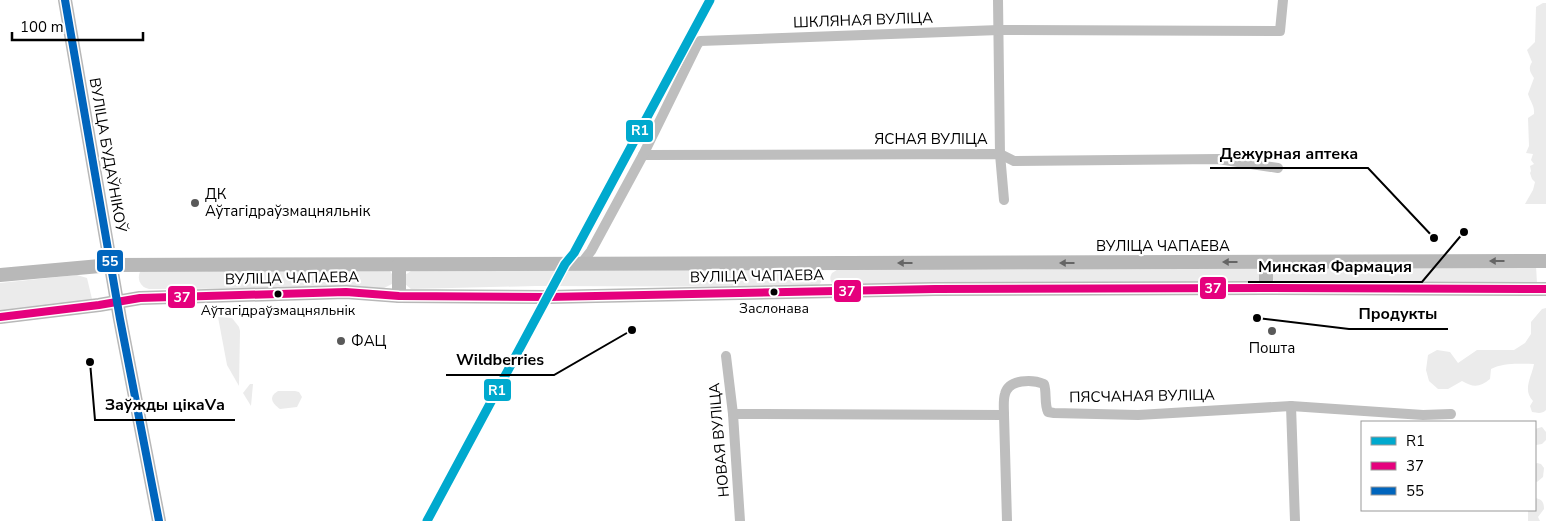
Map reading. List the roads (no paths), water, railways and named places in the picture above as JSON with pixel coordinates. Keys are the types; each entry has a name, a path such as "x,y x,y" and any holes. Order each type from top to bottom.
{"main road":[{"name":"ВУЛІЦА БУДАЎНІКОЎ","path":"64,0 110,265 159,521"},
{"name":"ВУЛІЦА ЧАПАЕВА","path":"0,275 110,265 1546,261"},
{"path":"1266,262 1266,288"},
{"path":"399,265 399,296"},
{"name":"ВУЛІЦА ЧАПАЕВА","path":"0,317 140,298 346,292 399,296 548,296 885,290 1546,289"}],"street":[{"path":"998,0 1000,154 1004,200"},
{"name":"ШКЛЯНАЯ ВУЛІЦА","path":"581,264 591,251 643,155 700,41 999,30 1280,31 1283,0"},
{"name":"ЯСНАЯ ВУЛІЦА","path":"643,155 1000,154 1014,161 1218,160 1278,168"},
{"name":"НОВАЯ ВУЛІЦА","path":"726,356 733,414 740,521"},
{"name":"ПЯСЧАНАЯ ВУЛІЦА","path":"1004,415 1005,394 1010,385 1018,382 1037,381 1044,384 1046,390 1045,406 1048,412 1054,413 1138,415 1290,406 1451,414"},
{"path":"1290,406 1295,521"},
{"path":"733,414 1004,415 1008,521"}],"place":[{"name":"ДК Аўтагідраўзмацняльнік","path":"195,203"},
{"name":"Минская Фармация","path":"1464,232"},
{"name":"Дежурная аптека","path":"1434,238"},
{"name":"Заслонава","path":"774,292"},
{"name":"Аўтагідраўзмацняльнік","path":"278,294"},
{"name":"Продукты","path":"1257,318"},
{"name":"Wildberries","path":"632,330"},
{"name":"Пошта","path":"1272,331"},
{"name":"ФАЦ","path":"341,341"},
{"name":"Заўжды цікаVа","path":"90,362"}]}
